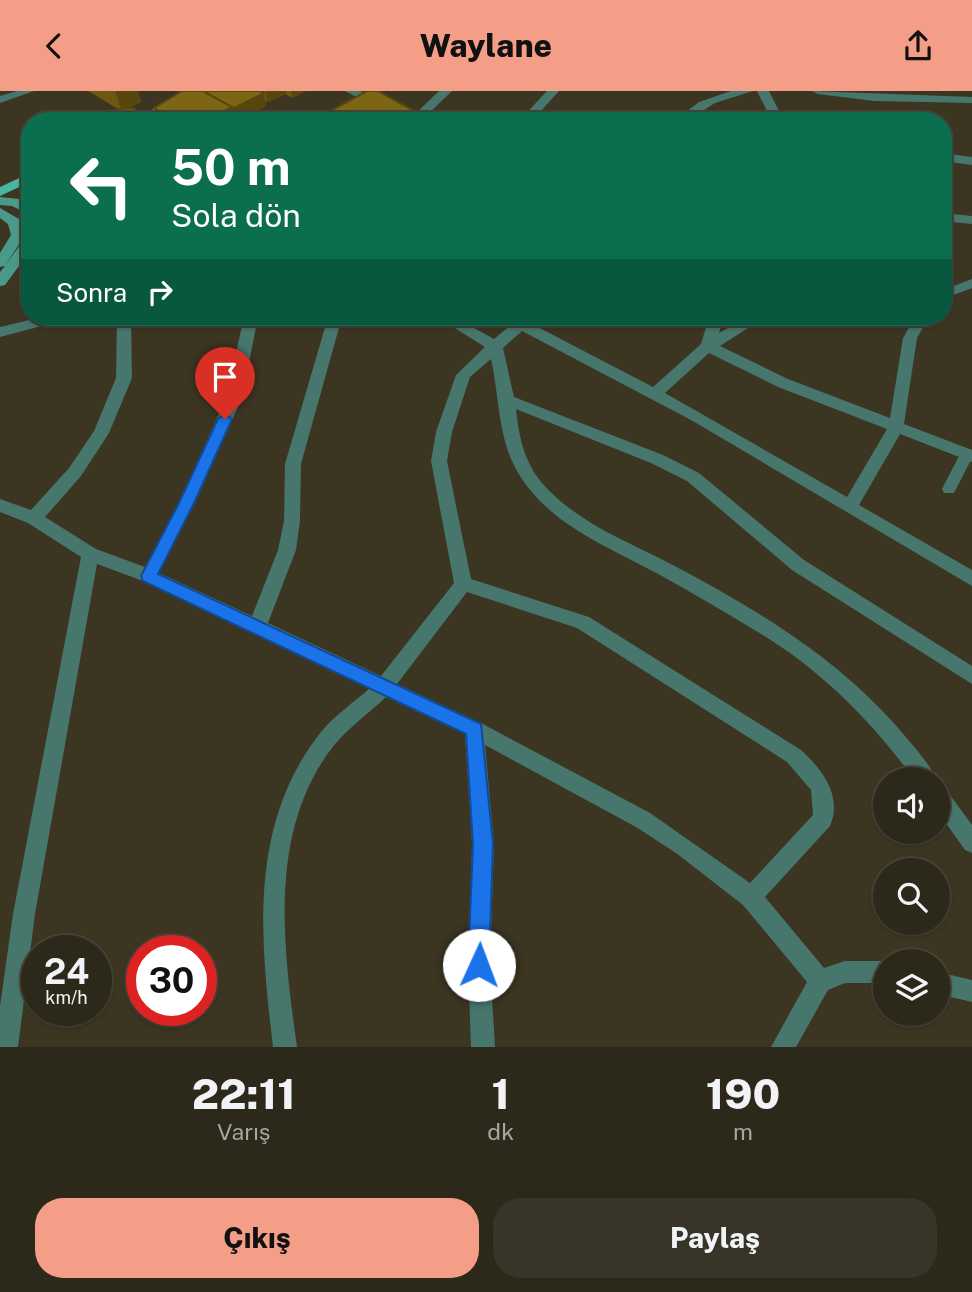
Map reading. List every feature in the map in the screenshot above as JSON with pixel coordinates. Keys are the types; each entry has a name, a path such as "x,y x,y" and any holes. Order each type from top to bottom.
{"main road":[{"path":"154,112 186,92"},
{"path":"0,192 21,182"},
{"path":"0,201 15,202 21,206"},
{"path":"0,212 14,222 18,235 0,263"},
{"path":"0,282 21,253"}],"street":[{"path":"0,100 28,91"},
{"path":"351,91 395,112"},
{"path":"423,112 446,91"},
{"path":"533,112 553,91"},
{"path":"690,112 696,106 719,96 747,91"},
{"path":"763,91 774,112"},
{"path":"818,91 874,98 972,100"},
{"path":"361,108 373,101"},
{"path":"952,158 972,161"},
{"path":"952,218 972,220"},
{"path":"952,291 972,283"},
{"path":"0,332 24,326"},
{"path":"34,518 75,473 100,433 124,378 124,326"},
{"path":"149,576 187,503 234,398 249,326"},
{"path":"257,627 287,549 292,521 293,464 332,326"},
{"path":"459,326 495,347 507,400 509,433 519,459 538,491 554,506 741,613 807,655 876,720 916,767"},
{"path":"285,1047 272,935 280,841 286,815 295,789 329,737 384,687 463,584 439,461 444,432 463,375 495,347 512,326"},
{"path":"531,326 654,394 972,579"},
{"path":"708,346 714,326"},
{"path":"654,394 708,346 742,326"},
{"path":"849,508 896,427 910,338 917,326"},
{"path":"708,346 783,383 970,455"},
{"path":"507,400 657,459 693,477 798,565 922,647 972,676"},
{"path":"0,505 34,518 90,554 149,576 474,729 643,820 751,897 820,981"},
{"path":"6,1047 24,914 90,554"},
{"path":"463,584 583,622 794,756 813,773 822,788 825,804 822,819 751,897"},
{"path":"474,729 483,844 479,965 483,1047"},
{"path":"950,812 972,843"},
{"path":"783,1047 820,981 845,972 873,972"},
{"path":"950,986 972,992"}],"lane":[{"path":"950,489 970,455"}],"building":[{"path":"182,91 203,91 232,107 222,112 160,112 154,108"},
{"path":"203,91 260,91 264,93 232,109"},
{"path":"367,91 378,91 416,112 328,112"},
{"path":"133,108 139,112 112,112"}],"route":[{"path":"225,419 187,503 149,576 299,649 474,729 481,784 483,844 479,965"}]}
